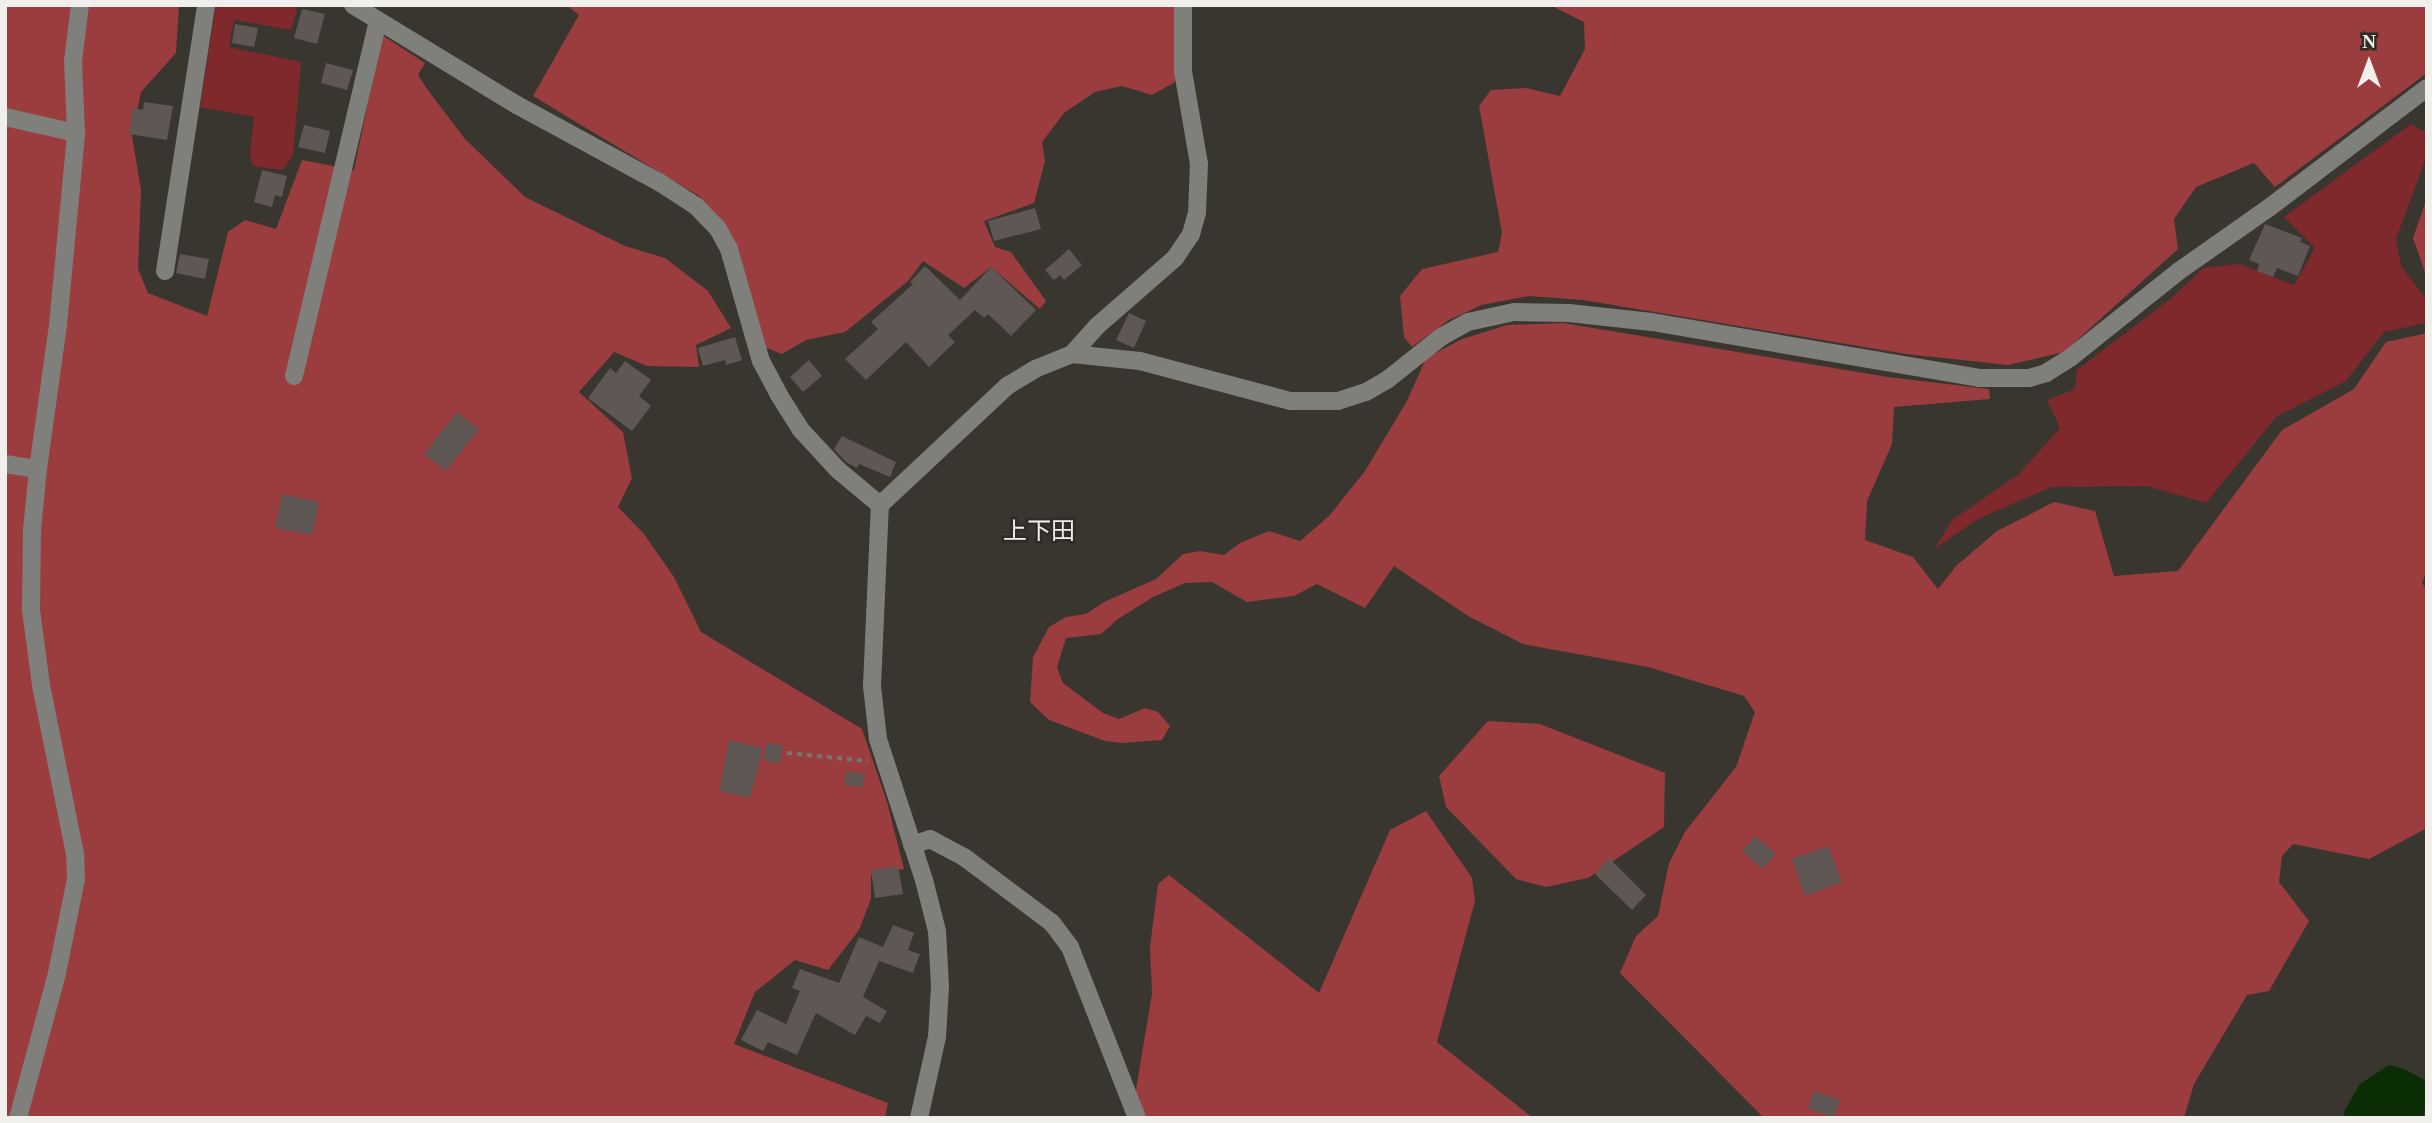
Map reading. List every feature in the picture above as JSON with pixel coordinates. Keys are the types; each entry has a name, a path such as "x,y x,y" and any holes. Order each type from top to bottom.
{"street":[{"path":"18,1118 57,974 76,879 75,854 41,685 31,610 32,530 58,325 76,133 73,61 80,5"},
{"path":"164,271 206,5"},
{"path":"353,5 517,105 659,182 696,206 718,229 729,249 761,361 779,395 801,430 838,470 880,505"},
{"path":"919,1118 937,1037 940,986 937,931 878,739 872,685 880,505 1007,386 1035,369 1072,354 1096,327 1175,258 1194,223 1200,189 1199,164 1183,71 1183,5"},
{"path":"294,376 378,22"},
{"path":"1072,354 1139,361 1290,401 1339,401 1366,392 1387,380 1441,337 1468,323 1514,312 1652,321 1979,378 2029,378 2046,373 2070,358 2179,271 2270,207 2427,89"},
{"path":"5,117 76,133"},
{"path":"5,464 38,469"},
{"path":"912,845 930,839 964,857 1052,923 1070,947 1137,1118"}],"path":[{"path":"787,753 885,762"}],"shaded area":[{"path":"5,5 179,5 176,53 141,92 132,136 141,190 138,269 148,293 207,316 228,232 245,220 276,229 302,160 354,170 382,35 425,63 418,75 427,89 465,139 525,197 625,246 665,258 708,291 731,328 696,345 699,367 647,366 614,352 579,392 623,432 632,478 618,507 644,534 674,577 701,632 862,729 887,802 904,869 871,875 871,899 859,930 828,970 795,960 755,992 734,1044 888,1103 885,1118 5,1118"},
{"path":"216,5 298,5 291,30 234,20 229,47 301,62 293,155 283,170 253,166 250,154 254,117 200,107"},
{"path":"566,5 1176,5 1175,82 1152,95 1122,86 1095,92 1064,113 1042,142 1045,161 1034,203 984,221 995,247 1011,252 1046,301 1040,309 991,267 964,288 923,261 908,281 845,332 806,340 782,354 762,346 726,228 699,196 533,96 579,15"},
{"path":"1550,5 2427,5 2427,73 2275,187 2254,163 2196,187 2174,219 2178,249 2064,352 2008,365 1906,354 1583,300 1529,296 1482,305 1449,320 1412,347 1404,337 1400,296 1422,269 1498,252 1502,233 1479,106 1491,90 1526,88 1560,96 1585,49 1584,22"},
{"path":"2411,124 2427,133 2427,155 2396,239 2401,266 2427,300 2426,323 2384,332 2346,381 2277,416 2206,503 2147,486 2051,487 1978,519 1934,549 1952,520 2019,474 2060,428 2047,400 2075,389 2077,370 2173,297 2203,268 2240,264 2294,285 2315,248 2284,217"},
{"path":"2427,198 2427,278 2413,238"},
{"path":"1563,323 1888,377 1989,389 1990,399 1894,407 1892,444 1867,501 1865,540 1913,557 1938,589 1956,566 1997,531 2054,502 2095,511 2114,576 2178,571 2282,430 2354,389 2386,342 2427,333 2427,570 2422,583 2427,590 2427,828 2369,859 2293,844 2282,856 2279,882 2309,921 2269,991 2247,995 2194,1084 2184,1118 1764,1118 1620,973 1636,936 1658,916 1669,863 1685,832 1736,767 1755,712 1744,696 1648,667 1523,644 1468,616 1394,566 1365,608 1317,584 1294,596 1247,602 1212,582 1185,583 1153,597 1118,619 1101,634 1066,638 1057,667 1063,683 1103,713 1119,719 1145,708 1158,712 1170,726 1162,740 1122,743 1105,741 1049,720 1030,702 1033,657 1049,627 1066,617 1086,614 1104,602 1156,579 1183,554 1200,551 1224,555 1240,543 1269,531 1300,541 1329,516 1365,471 1407,401 1426,358 1462,339 1507,325"},
{"path":"1488,721 1540,724 1665,773 1664,827 1588,878 1546,887 1516,879 1446,807 1439,776"},
{"path":"1426,811 1472,878 1475,901 1437,1042 1533,1118 1144,1118 1135,1095 1152,994 1150,947 1158,884 1169,875 1319,993 1390,830"},
{"path":"2389,1065 2427,1081 2424,1118 2345,1118 2344,1112 2360,1084"}],"building":[{"path":"302,9 325,14 317,44 294,38"},
{"path":"235,24 258,28 254,47 232,43"},
{"path":"326,63 353,70 347,90 321,83"},
{"path":"144,102 173,106 167,140 129,134 133,108 143,110"},
{"path":"304,125 330,131 325,153 298,147"},
{"path":"262,170 287,176 282,197 275,195 272,207 254,202"},
{"path":"1035,208 1041,229 994,241 988,221"},
{"path":"2265,224 2302,238 2300,242 2310,246 2298,276 2277,268 2273,277 2257,271 2259,264 2249,260"},
{"path":"1069,249 1082,265 1064,280 1060,275 1054,280 1045,270"},
{"path":"180,254 209,259 205,279 176,273"},
{"path":"925,266 960,300 991,267 1036,310 1011,336 988,314 984,318 975,310 948,335 955,342 929,367 906,342 866,380 845,359 878,329 871,322 913,284 910,282"},
{"path":"1129,313 1146,321 1134,348 1116,340"},
{"path":"735,337 742,360 726,365 725,360 703,366 698,348"},
{"path":"809,360 822,376 803,392 790,377"},
{"path":"625,361 651,380 639,396 651,406 632,431 588,398 610,368 616,373"},
{"path":"457,412 479,429 446,471 424,454"},
{"path":"842,436 896,462 890,477 859,464 857,468 846,462 834,449"},
{"path":"282,494 319,502 312,535 275,528"},
{"path":"729,740 763,748 750,798 719,791"},
{"path":"767,742 783,746 779,764 763,760"},
{"path":"846,771 864,774 863,787 844,785"},
{"path":"1755,836 1776,854 1762,869 1742,851"},
{"path":"1828,846 1842,882 1805,896 1792,859"},
{"path":"1609,858 1646,895 1632,910 1595,874"},
{"path":"898,866 903,894 875,898 871,870"},
{"path":"893,925 914,933 908,950 920,954 913,973 879,961 863,997 887,1011 880,1023 866,1016 855,1035 816,1013 797,1055 768,1042 763,1051 741,1040 757,1010 786,1024 800,991 792,988 800,969 839,983 859,937 883,947"},
{"path":"1814,1091 1840,1100 1834,1117 1808,1109"}],"district":[{"name":"上下田","path":"1039,532"}]}
